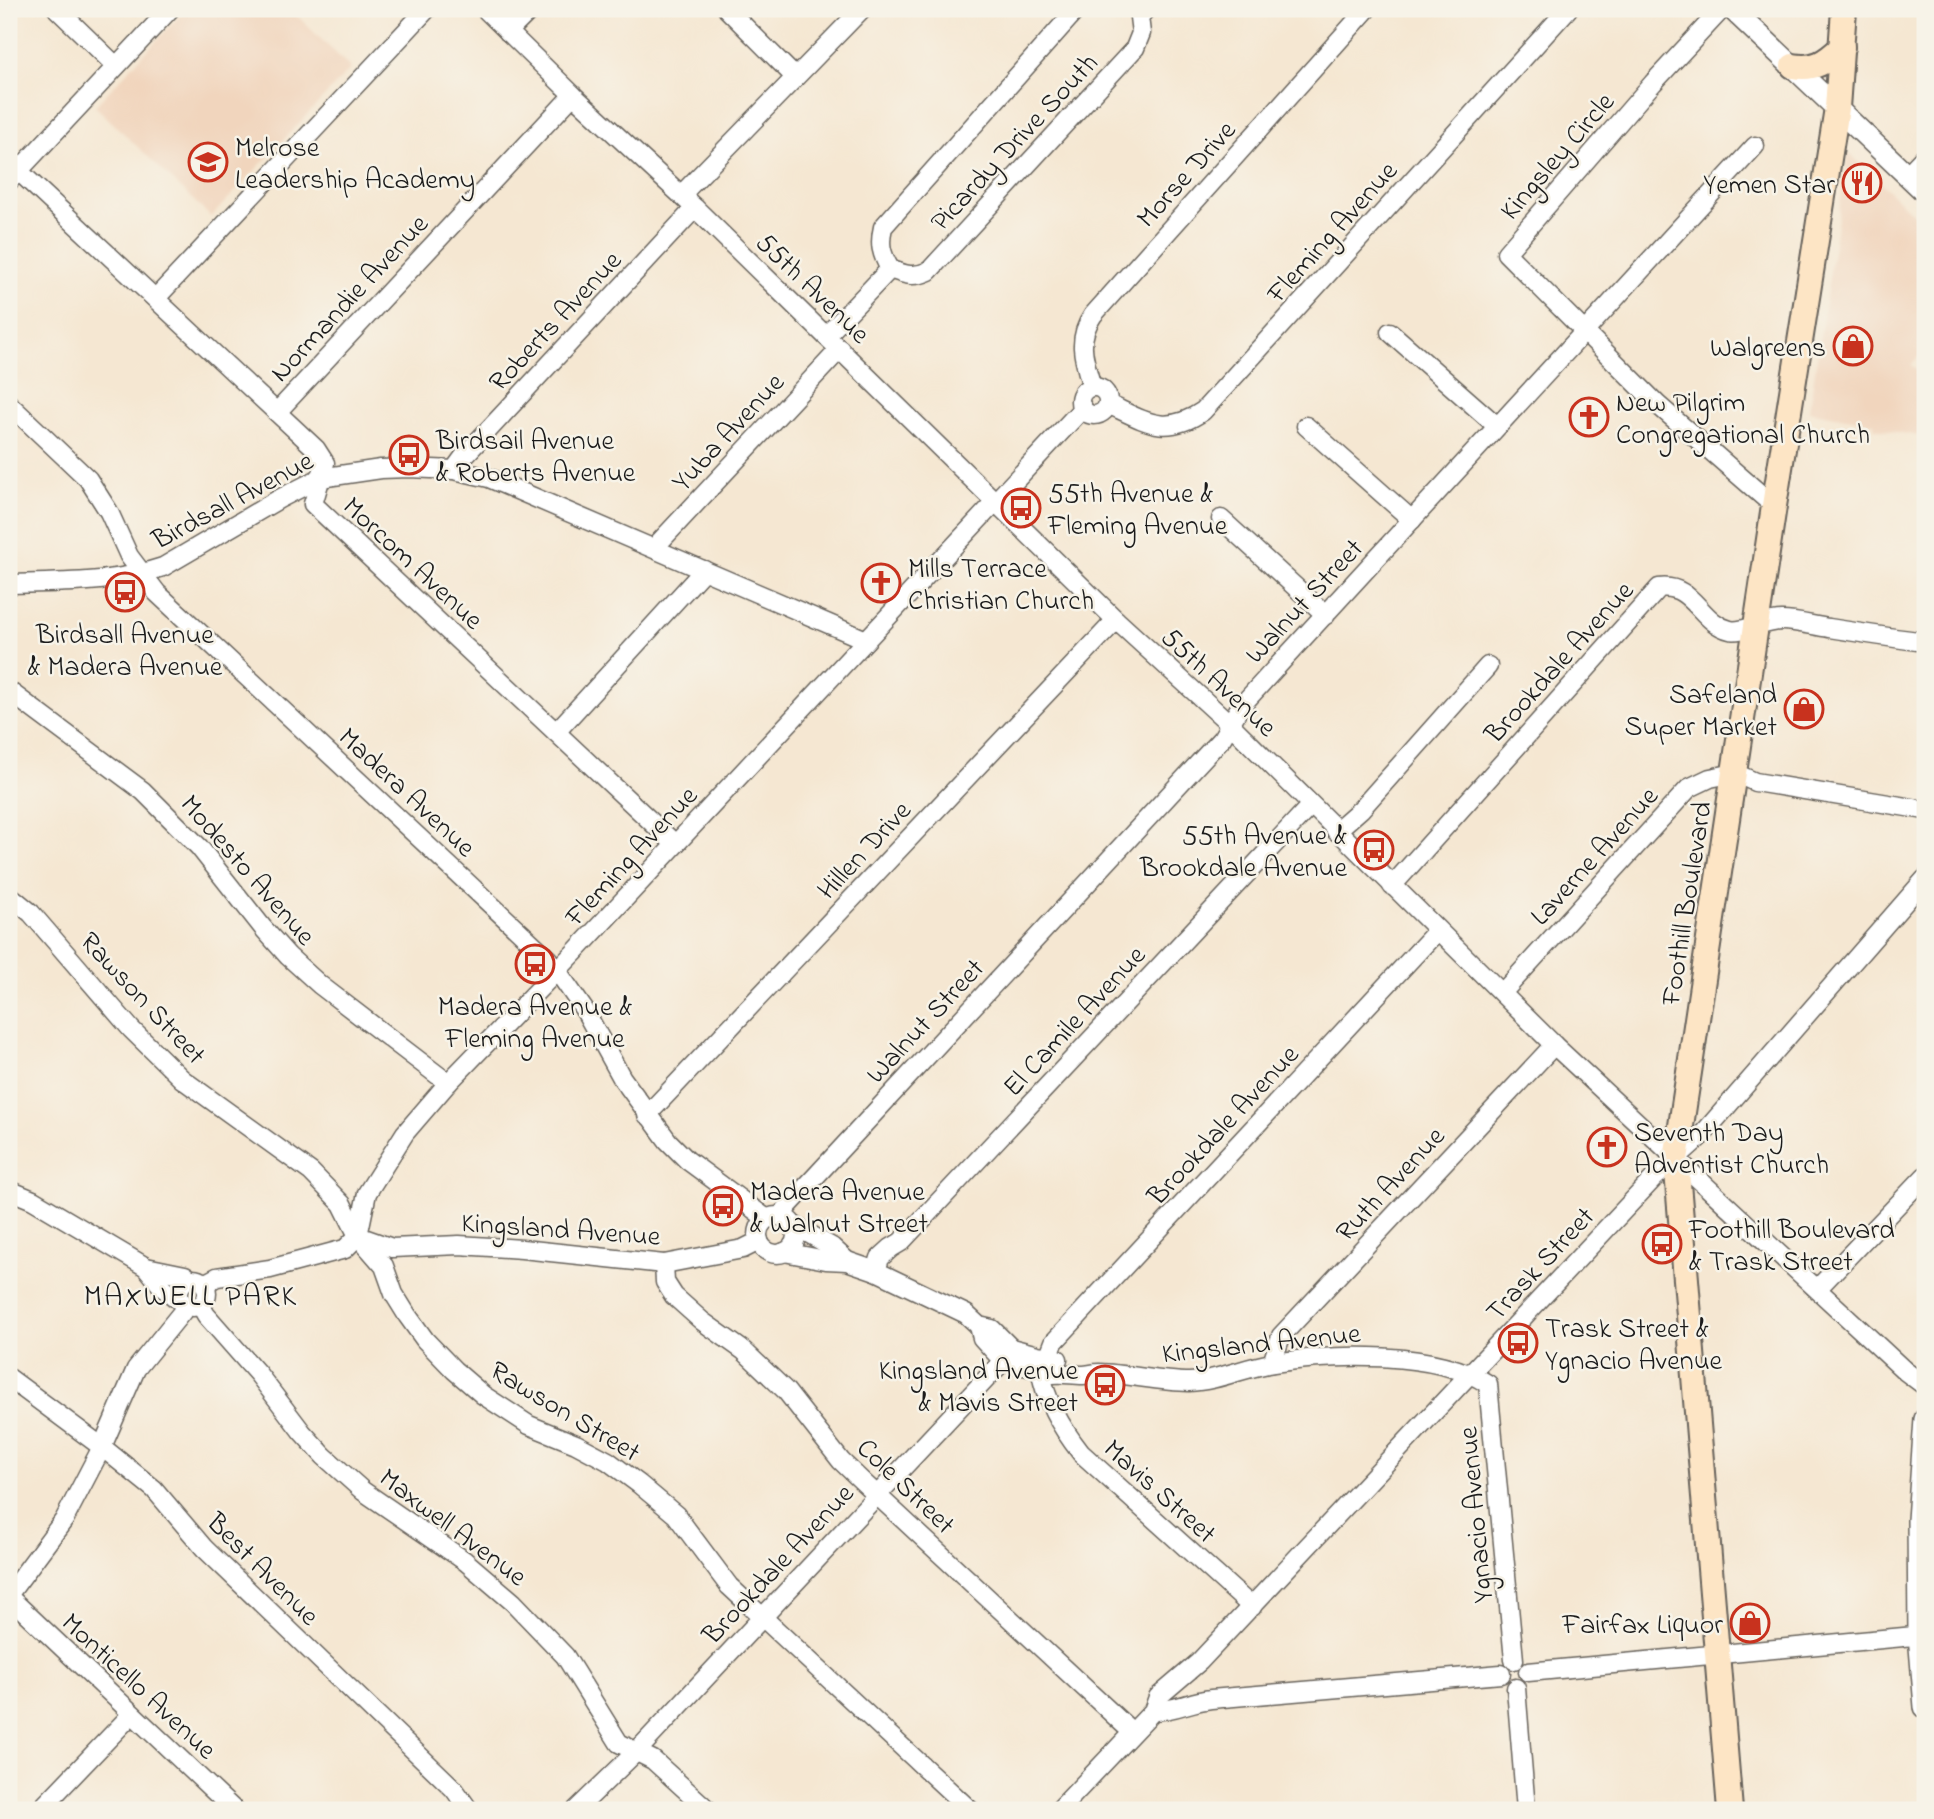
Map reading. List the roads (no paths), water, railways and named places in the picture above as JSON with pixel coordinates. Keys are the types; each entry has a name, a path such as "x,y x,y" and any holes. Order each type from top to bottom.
{"main road":[{"name":"Foothill Boulevard","path":"1730,1810 1676,1159 1837,108 1844,9"},
{"path":"1793,66 1816,66 1842,47"}],"street":[{"path":"57,9 116,66"},
{"path":"12,171 170,9"},
{"path":"156,298 426,9"},
{"name":"55th Avenue","path":"485,9 695,208 1116,620 1231,725 1554,1045 1905,1371 1925,1386"},
{"path":"508,32 531,9"},
{"path":"727,9 795,77"},
{"path":"681,195 862,9"},
{"path":"826,336 890,269 882,255 880,242 883,227 1077,9"},
{"name":"Morse Drive","path":"1092,387 1082,336 1093,315 1367,9"},
{"name":"Fleming Avenue","path":"1108,404 1154,425 1171,426 1188,421 1203,411 1568,9"},
{"name":"Kingsley Circle","path":"1585,334 1506,253 1653,83 1722,9"},
{"path":"1732,9 1925,192"},
{"name":"Picardy Drive South","path":"890,269 906,276 929,271 1135,48 1142,33 1139,11"},
{"name":"Normandie Avenue","path":"276,412 573,95"},
{"name":"Walnut Street","path":"780,1220 789,1205 1222,738 1240,707 1755,146"},
{"path":"1907,175 1925,156"},
{"name":"Morcom Avenue","path":"12,171 156,298 316,449 325,463 313,503 675,844"},
{"name":"Roberts Avenue","path":"454,470 695,208"},
{"path":"1390,332 1497,426"},
{"path":"1585,334 1658,405 1774,506"},
{"name":"Yuba Avenue","path":"653,548 839,349"},
{"path":"1092,387 1104,391 1108,404 1099,414 1088,413 1083,408 1082,394 1092,387"},
{"name":"Madera Avenue","path":"9,404 88,479 109,512 129,556 156,593 542,953 585,1011 622,1078 647,1115 687,1160 780,1220"},
{"name":"Fleming Avenue","path":"358,1236 367,1193 405,1133 448,1083 557,971 1083,408"},
{"path":"1306,425 1412,520"},
{"name":"Birdsall Avenue","path":"9,584 118,579 163,567 320,478 381,468 454,470 489,478 866,640"},
{"path":"1221,519 1326,615"},
{"path":"556,732 704,570"},
{"name":"Brookdale Avenue","path":"1392,886 1660,587 1672,586 1681,590 1718,625 1730,630 1740,631 1756,624"},
{"name":"Hillen Drive","path":"647,1115 1116,620"},
{"path":"1756,624 1783,621 1925,642"},
{"path":"1336,831 1361,809 1488,666"},
{"name":"Modesto Avenue","path":"9,691 143,791 200,846 288,956 320,985 448,1083"},
{"path":"1735,773 1755,782 1925,810"},
{"name":"Laverne Avenue","path":"1502,993 1689,788 1710,778 1735,773"},
{"name":"El Camile Avenue","path":"877,1271 880,1258 901,1242 1311,805"},
{"name":"Trask Street","path":"1059,1810 1153,1711 1158,1697 1174,1681 1184,1676 1252,1606 1654,1178 1702,1135 1925,879"},
{"name":"Rawson Street","path":"9,895 31,913 131,1028 183,1079 311,1172 342,1204 358,1236 384,1266 394,1294 413,1323 425,1340 454,1370 483,1395 529,1425 576,1444 608,1461 676,1515 729,1586 970,1810"},
{"name":"Brookdale Avenue","path":"1047,1365 1055,1342 1437,932"},
{"name":"Ruth Avenue","path":"1272,1363 1281,1336 1554,1045"},
{"path":"1818,1288 1925,1176"},
{"path":"9,1190 33,1200 146,1267 185,1275 197,1281 208,1294 189,1304 136,1369 102,1447 64,1520 9,1596"},
{"path":"780,1220 796,1237 794,1243 784,1252 769,1253 759,1241 760,1225 780,1220"},
{"name":"Kingsland Avenue","path":"780,1220 832,1247 847,1261"},
{"path":"189,1304 178,1292 181,1285 270,1269 345,1249 358,1236"},
{"name":"Kingsland Avenue","path":"358,1236 392,1248 459,1245 664,1264 743,1249 759,1241"},
{"name":"Kingsland Avenue","path":"784,1252 847,1261 877,1271 944,1302 966,1314 979,1326 992,1329 1007,1354 1047,1365 1160,1381 1192,1382 1272,1363 1379,1357 1410,1360 1471,1373"},
{"name":"Cole Street","path":"664,1264 665,1282 674,1296 702,1321 744,1351 786,1391 841,1461 1132,1732"},
{"path":"146,1267 163,1288 189,1304"},
{"name":"Maxwell Avenue","path":"189,1304 206,1315 324,1456 363,1491 465,1561 513,1602 565,1656 619,1742 653,1760 708,1810"},
{"name":"Brookdale Avenue","path":"576,1810 637,1751 1007,1354"},
{"name":"Mavis Street","path":"1047,1365 1044,1392 1063,1430 1081,1453 1252,1606"},
{"name":"Ygnacio Avenue","path":"1471,1373 1488,1384 1521,1666"},
{"name":"Best Avenue","path":"9,1378 154,1489 204,1548 454,1789 469,1810"},
{"path":"1925,1419 1917,1520 1925,1707"},
{"name":"Monticello Avenue","path":"9,1596 234,1810"},
{"path":"1521,1666 1526,1682 1516,1688 1509,1687 1501,1674 1505,1665 1717,1655 1922,1635"},
{"path":"1153,1711 1167,1711 1196,1700 1501,1674"},
{"path":"1184,1676 1196,1700"},
{"path":"1516,1688 1526,1810"},
{"path":"40,1810 132,1714"}],"place":[{"name":"Melrose Leadership Academy","path":"208,162"},
{"name":"Yemen Star","path":"1862,183"},
{"name":"Walgreens","path":"1853,346"},
{"name":"New Pilgrim Congregational Church","path":"1589,417"},
{"name":"Birdsail Avenue & Roberts Avenue","path":"409,455"},
{"name":"55th Avenue & Fleming Avenue","path":"1021,508"},
{"name":"Mills Terrace Christian Church","path":"881,583"},
{"name":"Birdsall Avenue & Madera Avenue","path":"125,592"},
{"name":"Safeland Super Market","path":"1804,709"},
{"name":"55th Avenue & Brookdale Avenue","path":"1374,850"},
{"name":"Madera Avenue & Fleming Avenue","path":"535,964"},
{"name":"Seventh Day Adventist Church","path":"1607,1147"},
{"name":"Madera Avenue & Walnut Street","path":"723,1206"},
{"name":"Foothill Boulevard & Trask Street","path":"1662,1244"},
{"name":"Trask Street & Ygnacio Avenue","path":"1518,1343"},
{"name":"Kingsland Avenue & Mavis Street","path":"1105,1385"},
{"name":"Fairfax Liquor","path":"1750,1623"}],"district":[{"name":"MAXWELL PARK","path":"191,1295"}]}
